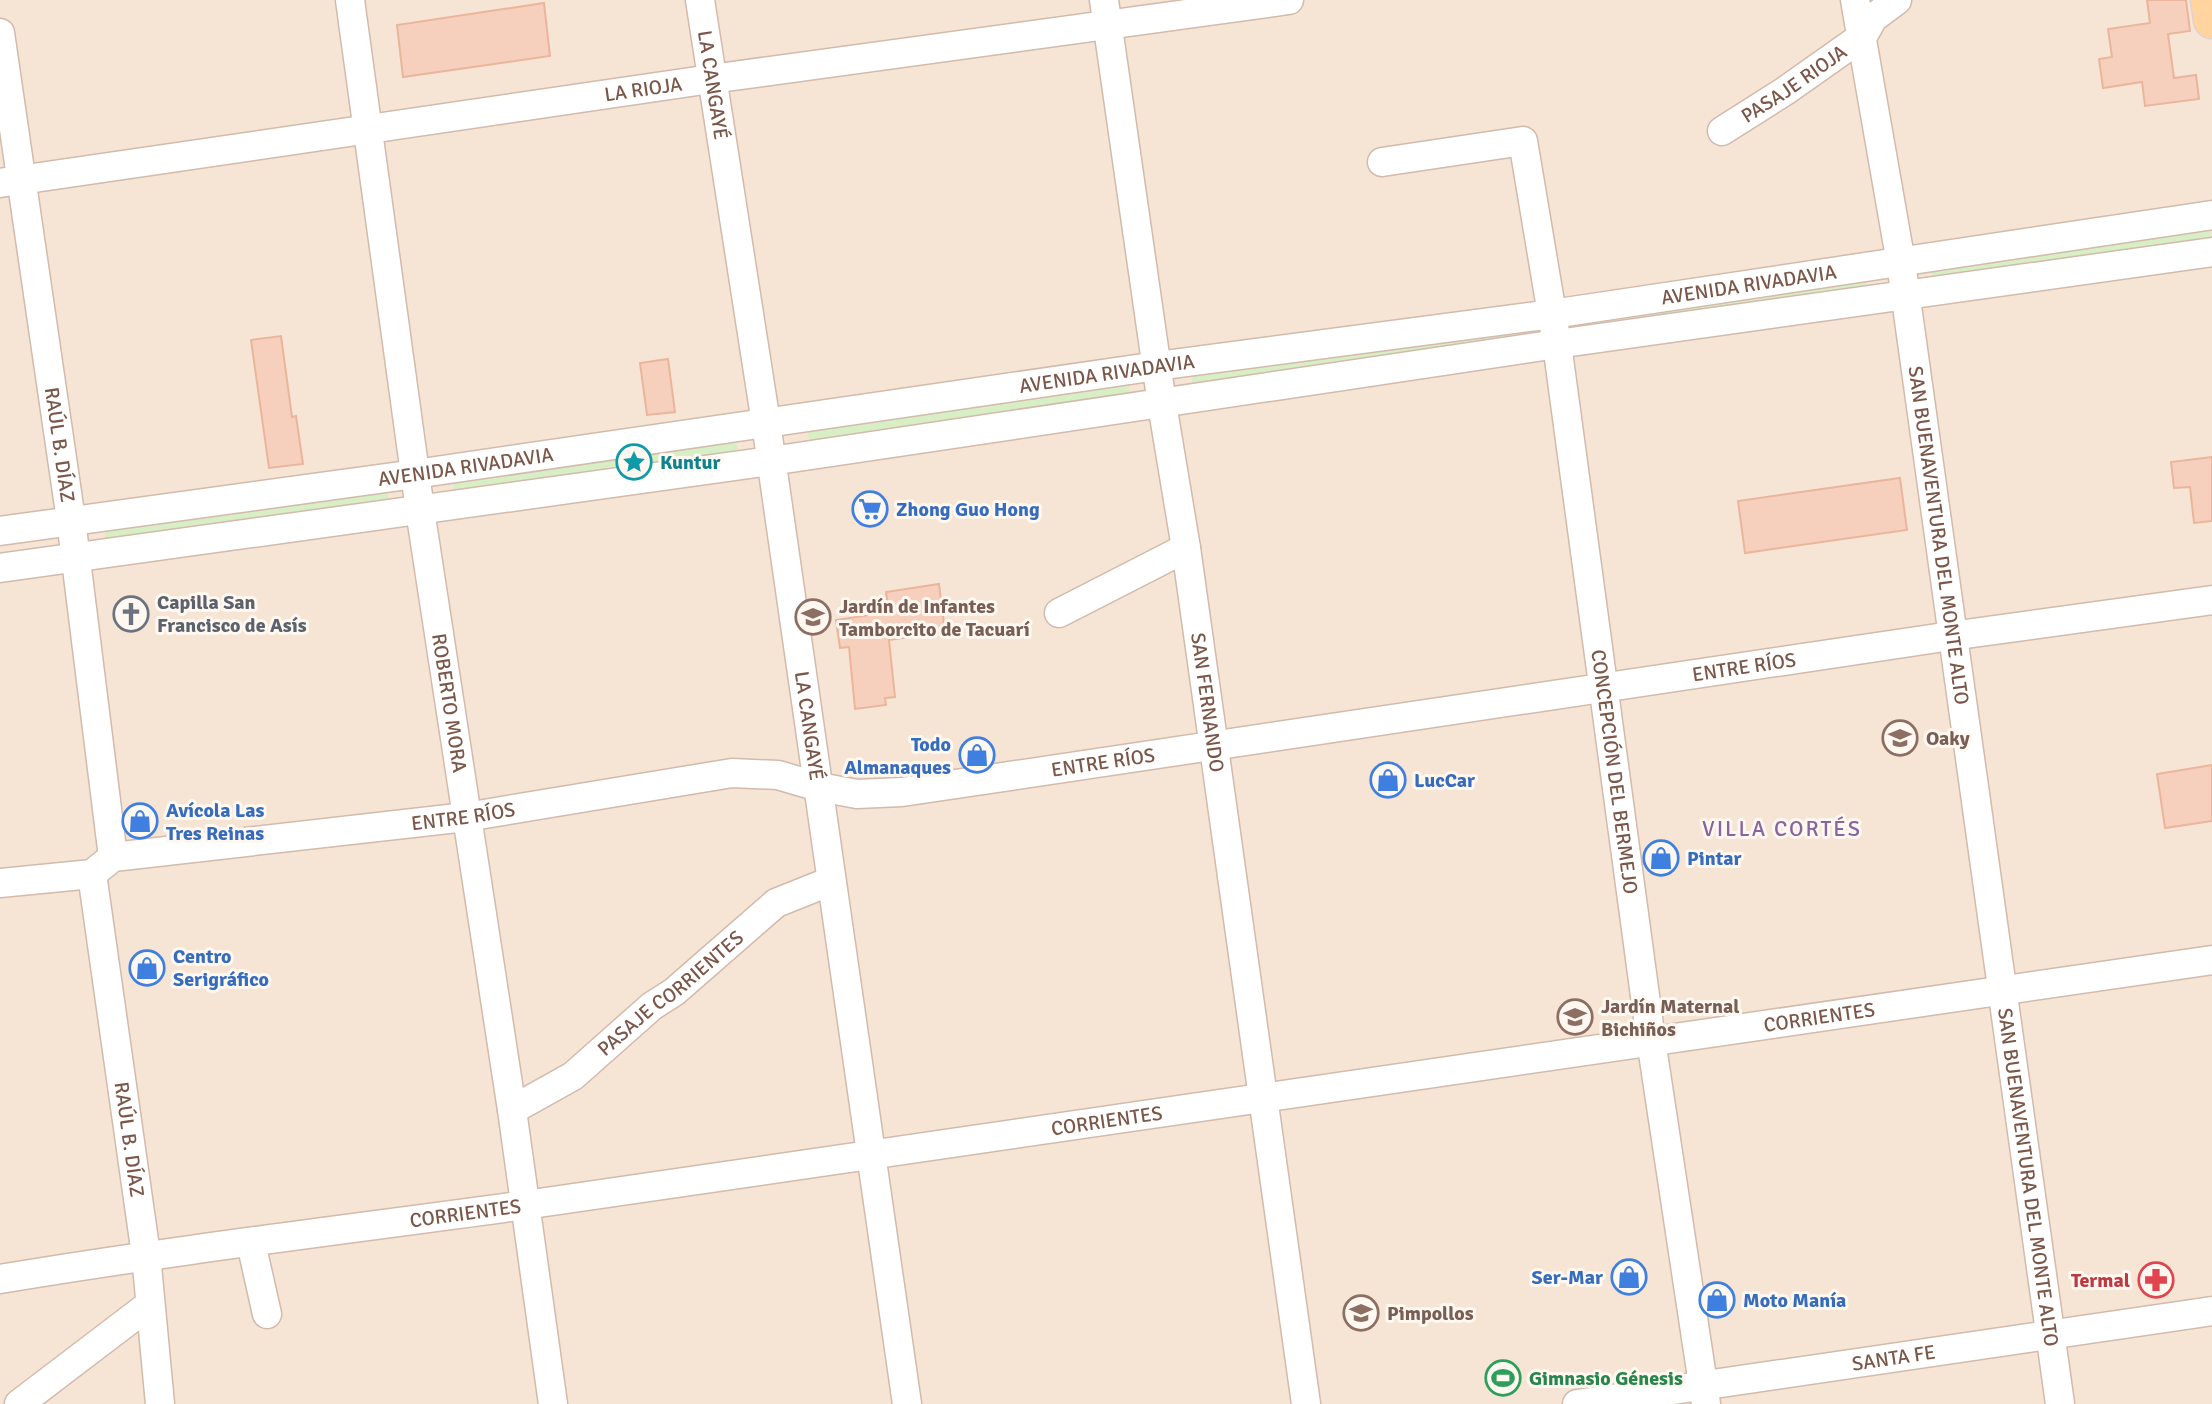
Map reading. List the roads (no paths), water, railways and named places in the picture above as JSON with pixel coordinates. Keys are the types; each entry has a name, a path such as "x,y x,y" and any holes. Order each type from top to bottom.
{"main road":[{"path":"2209,0 2212,20"}],"street":[{"name":"ROBERTO MORA","path":"350,0 420,510 512,1110 553,1404"},
{"name":"LA CANGAYÉ","path":"700,0 766,423 907,1404"},
{"name":"LA RIOJA","path":"10,181 711,79 1106,13 1289,0"},
{"name":"SAN BUENAVENTURA DEL MONTE ALTO","path":"1855,0 1901,263 2060,1404"},
{"name":"PASAJE RIOJA","path":"1722,131 1863,36 1873,18 1897,0"},
{"name":"SAN FERNANDO","path":"1106,13 1162,404 1186,548 1306,1404"},
{"name":"RAÚL B. DÍAZ","path":"0,33 10,181 76,558 102,865 160,1404"},
{"name":"CONCEPCIÓN DEL BERMEJO","path":"1382,162 1523,141 1557,344 1651,1040 1705,1395"},
{"name":"AVENIDA RIVADAVIA","path":"0,531 1157,366 1552,314 2212,215"},
{"name":"AVENIDA RIVADAVIA","path":"0,568 771,461 1557,344 2212,252"},
{"path":"1059,613 1186,548"},
{"name":"ENTRE RÍOS","path":"0,883 102,865 466,817 732,773 778,775 857,794 902,792 2212,600"},
{"name":"PASAJE CORRIENTES","path":"512,1110 573,1076 776,903 831,881"},
{"name":"CORRIENTES","path":"0,1279 146,1255 525,1205 2212,960"},
{"path":"251,1243 267,1314"},
{"path":"19,1404 149,1305"},
{"name":"SANTA FE","path":"1577,1404 1705,1395 2050,1334 2212,1311"}],"place":[{"name":"Kuntur","path":"634,462"},
{"name":"Zhong Guo Hong","path":"870,509"},
{"name":"Capilla San Francisco de Asís","path":"131,614"},
{"name":"Jardín de Infantes Tamborcito de Tacuarí","path":"813,617"},
{"name":"Oaky","path":"1900,738"},
{"name":"Todo Almanaques","path":"977,755"},
{"name":"LucCar","path":"1388,780"},
{"name":"Avícola Las Tres Reinas","path":"140,821"},
{"name":"Pintar","path":"1661,858"},
{"name":"Centro Serigráfico","path":"147,968"},
{"name":"Jardín Maternal Bichiños","path":"1575,1017"},
{"name":"Ser-Mar","path":"1629,1277"},
{"name":"Termal","path":"2156,1280"},
{"name":"Moto Manía","path":"1717,1300"},
{"name":"Pimpollos","path":"1361,1313"},
{"name":"Gimnasio Génesis","path":"1503,1378"}],"district":[{"name":"VILLA CORTÉS","path":"1782,828"}]}
